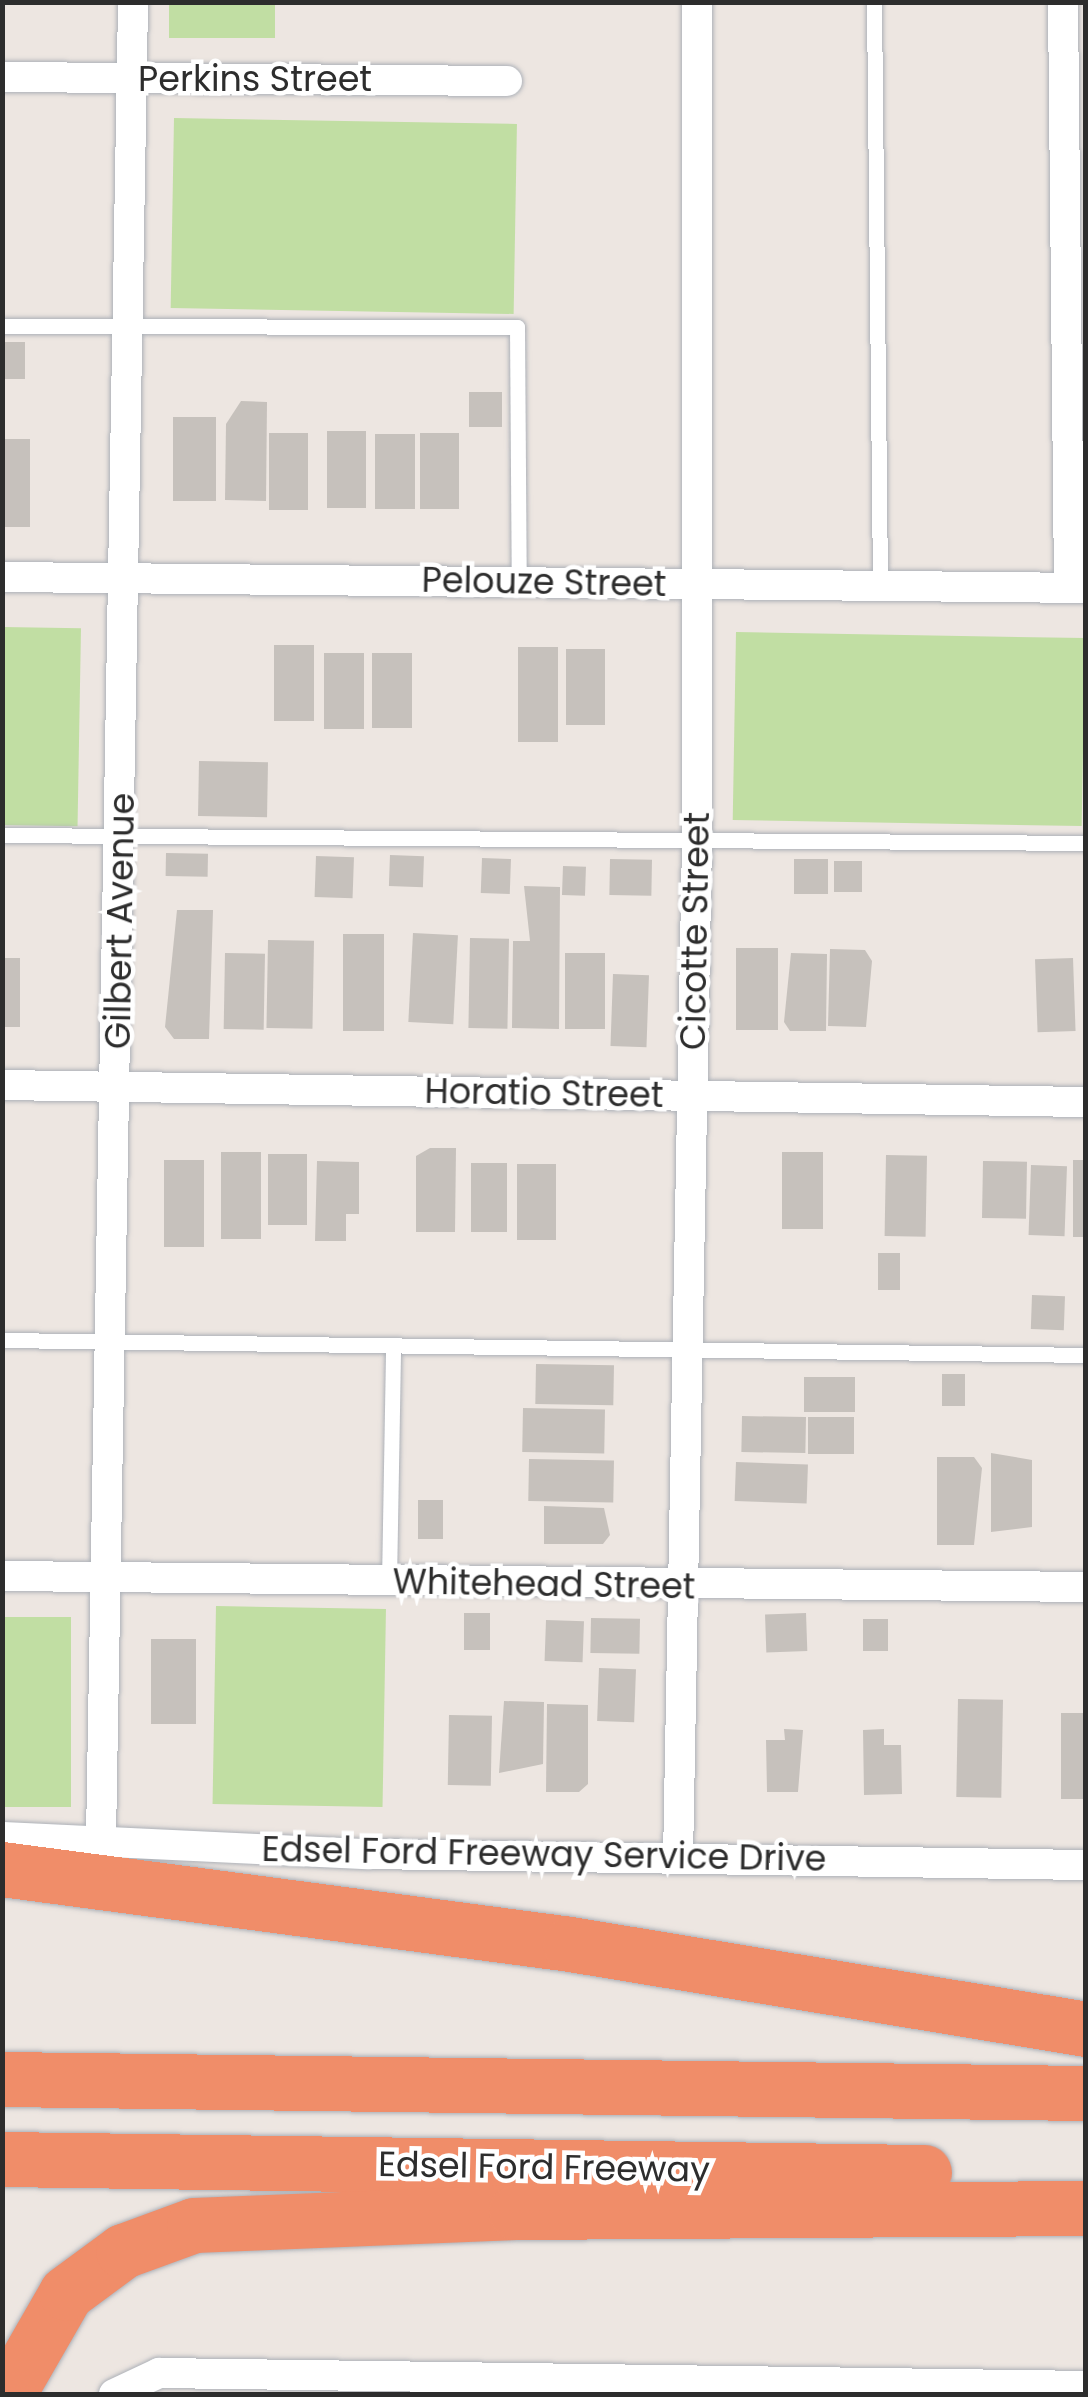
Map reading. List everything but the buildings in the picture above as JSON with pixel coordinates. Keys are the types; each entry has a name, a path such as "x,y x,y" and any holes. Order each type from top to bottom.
{"highway":[{"path":"2,1869 570,1944 1086,2029"},
{"path":"2,2078 1086,2093"},
{"name":"Edsel Ford Freeway","path":"2,2159 1086,2175"},
{"path":"8,2394 66,2293 123,2251 194,2226 516,2212 1086,2208"}],"street":[{"name":"Gilbert Avenue","path":"101,1838 123,836 134,2"},
{"name":"Cicotte Street","path":"678,1860 684,1349 697,842 697,2"},
{"path":"1071,12 1077,588"},
{"name":"Perkins Street","path":"2,77 507,81"},
{"name":"Pelouze Street","path":"2,576 1077,588"},
{"name":"Horatio Street","path":"2,1085 1086,1102"},
{"name":"Whitehead Street","path":"2,1576 1086,1588"},
{"name":"Edsel Ford Freeway Service Drive","path":"2,1837 678,1860 1086,1866"},
{"path":"114,2394 160,2372 663,2388 1086,2386"}],"lane":[{"path":"874,2 880,585"},
{"path":"2,326 517,327 519,582"},
{"path":"2,835 1086,843"},
{"path":"2,1340 1086,1356"},
{"path":"389,1582 393,1346"}],"green space":[{"path":"169,3 275,3 275,38 169,38"},
{"path":"174,118 517,124 514,314 171,308"},
{"path":"3,627 81,628 78,826 2,825"},
{"path":"736,632 1085,638 1082,826 733,820"},
{"path":"216,1606 386,1609 383,1807 213,1804"},
{"path":"3,1617 71,1617 71,1807 3,1807"}]}
